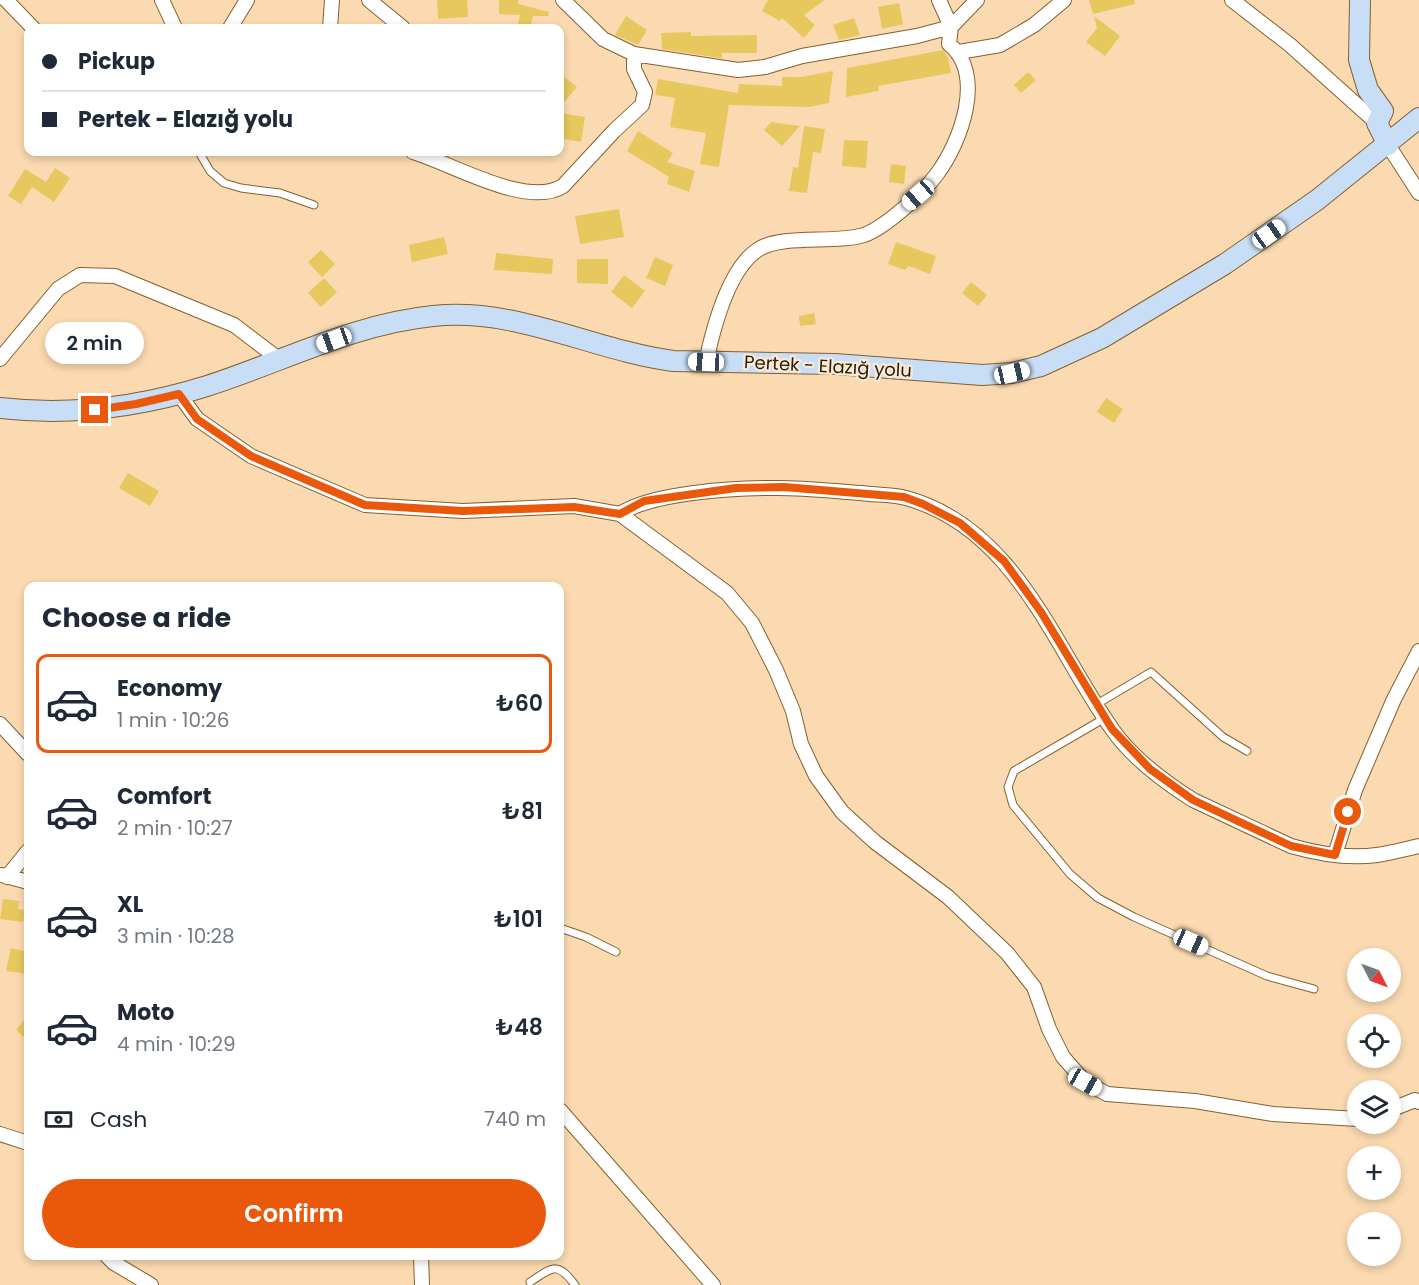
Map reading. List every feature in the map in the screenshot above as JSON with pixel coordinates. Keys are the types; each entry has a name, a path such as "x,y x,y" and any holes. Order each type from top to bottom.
{"main road":[{"path":"1360,0 1359,60 1368,90 1383,111 1377,123 1388,145"},
{"name":"Pertek - Elazığ yolu","path":"0,408 47,411 95,410 141,403 179,394 366,328 435,316 466,315 498,318 647,357 706,362 835,364 982,375 1012,373 1041,366 1111,332 1226,264 1317,200 1419,118"}],"street":[{"path":"6,0 29,24"},
{"path":"162,0 173,24"},
{"path":"232,24 247,0"},
{"path":"330,24 332,0"},
{"path":"369,0 398,24"},
{"path":"706,362 718,310 741,268 760,248 781,243 864,235 895,215 938,173 959,132 967,109 968,85 959,52 949,45 951,27 939,0"},
{"path":"567,1 603,39 634,54 738,70 751,69 802,56 917,36 951,27 977,0"},
{"path":"959,52 1000,45 1034,25 1064,0"},
{"path":"1232,0 1290,45 1377,123"},
{"path":"424,156 512,189 547,193 555,191 563,186 614,131 642,105 645,92 634,69 634,54"},
{"path":"1388,145 1419,193"},
{"path":"0,359 58,289 80,275 116,276 234,325 280,360"},
{"path":"179,394 197,419 251,456 365,505 463,511 574,507 620,514 727,593 752,623 776,670 793,711 801,744 816,776 842,812 875,842 948,897 1007,953 1035,987 1049,1029 1063,1057 1085,1082 1107,1094 1195,1101 1284,1115 1347,1118"},
{"path":"620,514 644,501 736,488 784,487 904,497 923,504 960,523 983,540 1004,561 1041,612 1112,729 1150,769 1193,800 1291,846 1335,855 1378,855 1419,846"},
{"path":"1335,855 1355,790 1394,699 1419,651"},
{"path":"0,724 24,750"},
{"path":"24,855 4,875 24,881"},
{"path":"1401,1106 1415,1100 1419,1102"},
{"path":"564,1115 712,1285"},
{"path":"0,1134 24,1142"},
{"path":"111,1260 151,1285"},
{"path":"421,1260 422,1285"}],"lane":[{"path":"201,156 210,171 224,183 241,188 280,193 315,206"},
{"path":"1097,704 1151,672 1223,737 1247,751"},
{"path":"1105,718 1014,771 1008,787 1013,805 1070,874 1107,903 1268,976 1314,989"},
{"path":"564,929 616,952"},
{"path":"530,1282 551,1268 556,1268 561,1269 575,1285"}],"building":[{"path":"437,0 467,0 468,17 438,19"},
{"path":"499,0 518,0 518,4 549,12 548,16 533,16 531,24 518,24 520,15 499,14"},
{"path":"768,0 825,0 804,15 815,25 804,38 782,18 780,21 762,11"},
{"path":"1089,0 1134,0 1135,4 1093,14"},
{"path":"899,3 903,24 882,29 878,7"},
{"path":"626,16 647,30 638,45 615,35"},
{"path":"1094,16 1120,36 1105,56 1086,42 1097,28"},
{"path":"854,18 860,35 839,40 833,25"},
{"path":"691,32 691,36 757,35 757,53 722,53 722,58 719,58 662,49 661,33"},
{"path":"943,50 948,57 951,73 878,86 879,91 846,97 847,68"},
{"path":"833,71 829,103 809,107 729,105 719,167 700,164 706,133 670,127 675,98 655,95 658,79 738,93 739,84 782,86 782,77 801,77"},
{"path":"1028,72 1036,80 1021,93 1014,85"},
{"path":"564,76 577,87 564,102"},
{"path":"564,114 585,117 581,142 564,139"},
{"path":"771,122 800,126 782,146 764,130"},
{"path":"804,126 825,129 821,153 813,152 807,193 789,191 793,167 798,168"},
{"path":"638,131 673,153 667,162 695,171 689,192 667,184 669,177 627,151"},
{"path":"844,140 868,141 866,168 842,166"},
{"path":"891,164 906,166 904,184 889,182"},
{"path":"55,168 70,178 54,202 32,187 21,204 8,196 25,169 46,182"},
{"path":"619,209 624,237 580,244 575,216"},
{"path":"444,237 448,254 412,262 409,245"},
{"path":"896,242 936,256 930,274 909,266 905,270 888,264"},
{"path":"321,250 335,264 322,277 308,262"},
{"path":"496,253 553,259 552,274 494,270"},
{"path":"655,257 673,265 665,286 646,278"},
{"path":"577,259 608,259 608,284 577,283"},
{"path":"624,275 645,291 632,308 611,292"},
{"path":"324,278 337,292 321,307 308,293"},
{"path":"971,282 987,295 978,306 962,293"},
{"path":"814,313 816,324 800,326 799,316"},
{"path":"1106,398 1123,409 1114,423 1097,412"},
{"path":"128,473 159,491 150,506 119,488"},
{"path":"3,899 19,901 18,909 24,910 23,922 0,919"},
{"path":"11,948 24,951 24,973 6,971"},
{"path":"24,1020 24,1037 16,1030"}],"route":[{"path":"95,410 179,394 197,419 251,456 365,505 463,511 574,507 620,514 644,501 736,488 784,487 904,497 942,512 960,523 976,534 1004,561 1041,612 1112,729 1150,769 1178,791 1291,846 1335,855 1348,812"}]}
